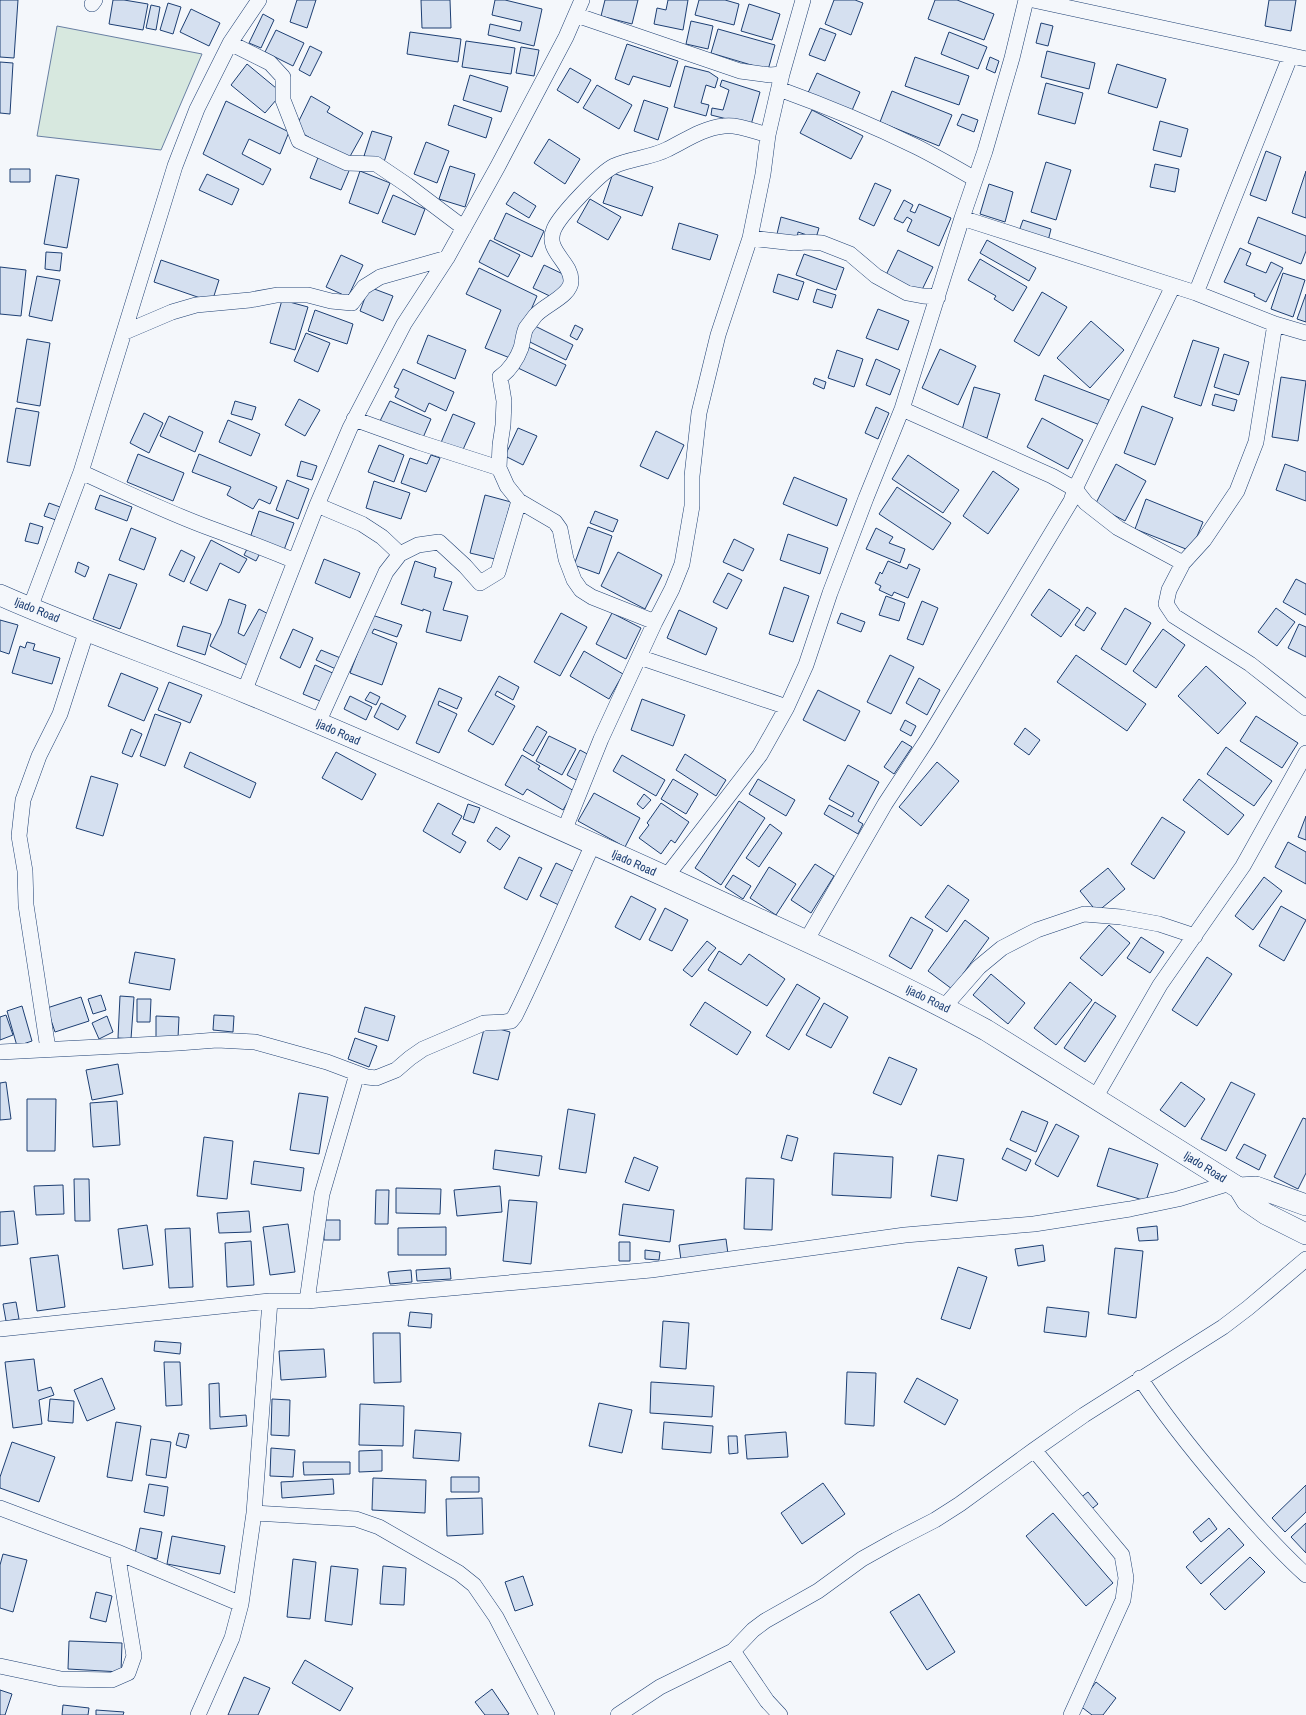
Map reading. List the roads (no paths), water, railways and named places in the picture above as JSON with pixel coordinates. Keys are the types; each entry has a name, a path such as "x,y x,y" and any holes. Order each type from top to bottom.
{"street":[{"path":"30,608 81,472 175,166 197,109 230,43 259,0"},
{"path":"244,692 317,505 354,419 404,324 447,258 502,159 576,15 582,0"},
{"path":"564,831 638,657 672,589 682,564 692,506 692,476 699,413 718,335 750,238 763,174 768,135 782,74 803,0"},
{"path":"666,877 760,755 787,707 806,665 830,593 902,409 962,218 976,179 1012,58 1026,0"},
{"path":"1033,0 1290,57 1306,59"},
{"path":"576,15 740,71 770,75 782,74"},
{"path":"230,43 270,63 283,76 283,100 299,141 347,163 376,164 407,185 464,228"},
{"path":"1196,294 1290,57"},
{"path":"779,89 820,104 894,136 976,179"},
{"path":"655,622 592,597 581,590 574,580 566,559 560,529 555,522 519,501 507,486 498,468 504,401 500,377 508,372 520,350 526,328 537,314 565,293 572,282 570,271 557,255 552,243 553,230 588,187 603,173 613,166 646,158 668,150 709,129 725,126 768,135"},
{"path":"962,218 1173,286 1275,324 1306,333"},
{"path":"750,238 794,243 822,243 850,254 876,276 907,293 938,297"},
{"path":"125,332 172,312 196,305 250,300 277,294 308,295 331,301 352,302 364,287 380,277 400,273 447,258"},
{"path":"806,940 885,804 927,740 1008,603 1071,501 1075,489 1173,286"},
{"path":"1275,324 1256,442 1237,491 1204,540 1183,563 1168,590 1166,604 1174,616 1250,664 1306,708"},
{"path":"902,409 1026,464 1075,489 1086,503 1118,528 1183,563"},
{"path":"354,419 445,452 498,468"},
{"path":"81,472 163,509 207,527 240,538 295,561"},
{"path":"318,723 386,572 400,554 418,545 439,542 465,566 480,583 498,572 519,501"},
{"path":"317,505 362,524 382,537 400,554"},
{"name":"Ijado Road","path":"0,595 318,723 564,831 806,940 944,1007 986,1030 1235,1186 1247,1201 1266,1214 1306,1234"},
{"path":"48,1049 26,905 25,871 18,836 23,800 39,756 60,714 87,630"},
{"path":"638,657 787,707"},
{"path":"1095,1098 1160,985 1244,866 1306,753"},
{"path":"0,1052 178,1044 217,1040 255,1042 327,1062 367,1077 376,1078 386,1075 396,1070 423,1049 484,1022 511,1021 515,1016 540,965 549,940 593,844"},
{"path":"944,1007 979,967 1002,948 1037,930 1084,914 1121,917 1159,924 1195,936"},
{"path":"307,1301 322,1194 357,1074"},
{"path":"0,1329 270,1301 307,1301 651,1270 905,1235 1034,1224 1151,1205 1235,1186"},
{"name":"Ijado Road","path":"1235,1186 1256,1187 1306,1206"},
{"path":"618,1715 660,1687 732,1650 765,1621 818,1591 862,1559 935,1520 960,1504 1034,1450 1140,1378 1223,1327 1248,1308 1306,1258"},
{"path":"198,1715 232,1638 241,1604 254,1513 270,1301"},
{"path":"1140,1378 1159,1407 1227,1491 1287,1558 1306,1575"},
{"path":"1034,1450 1122,1555 1126,1578 1123,1600 1071,1715"},
{"path":"0,1508 117,1552 241,1604"},
{"path":"254,1513 356,1519 379,1527 459,1573 474,1584 496,1617 547,1715"},
{"path":"0,1666 61,1679 112,1680 128,1673 134,1656 117,1552"},
{"path":"732,1650 767,1701 780,1715"}]}
